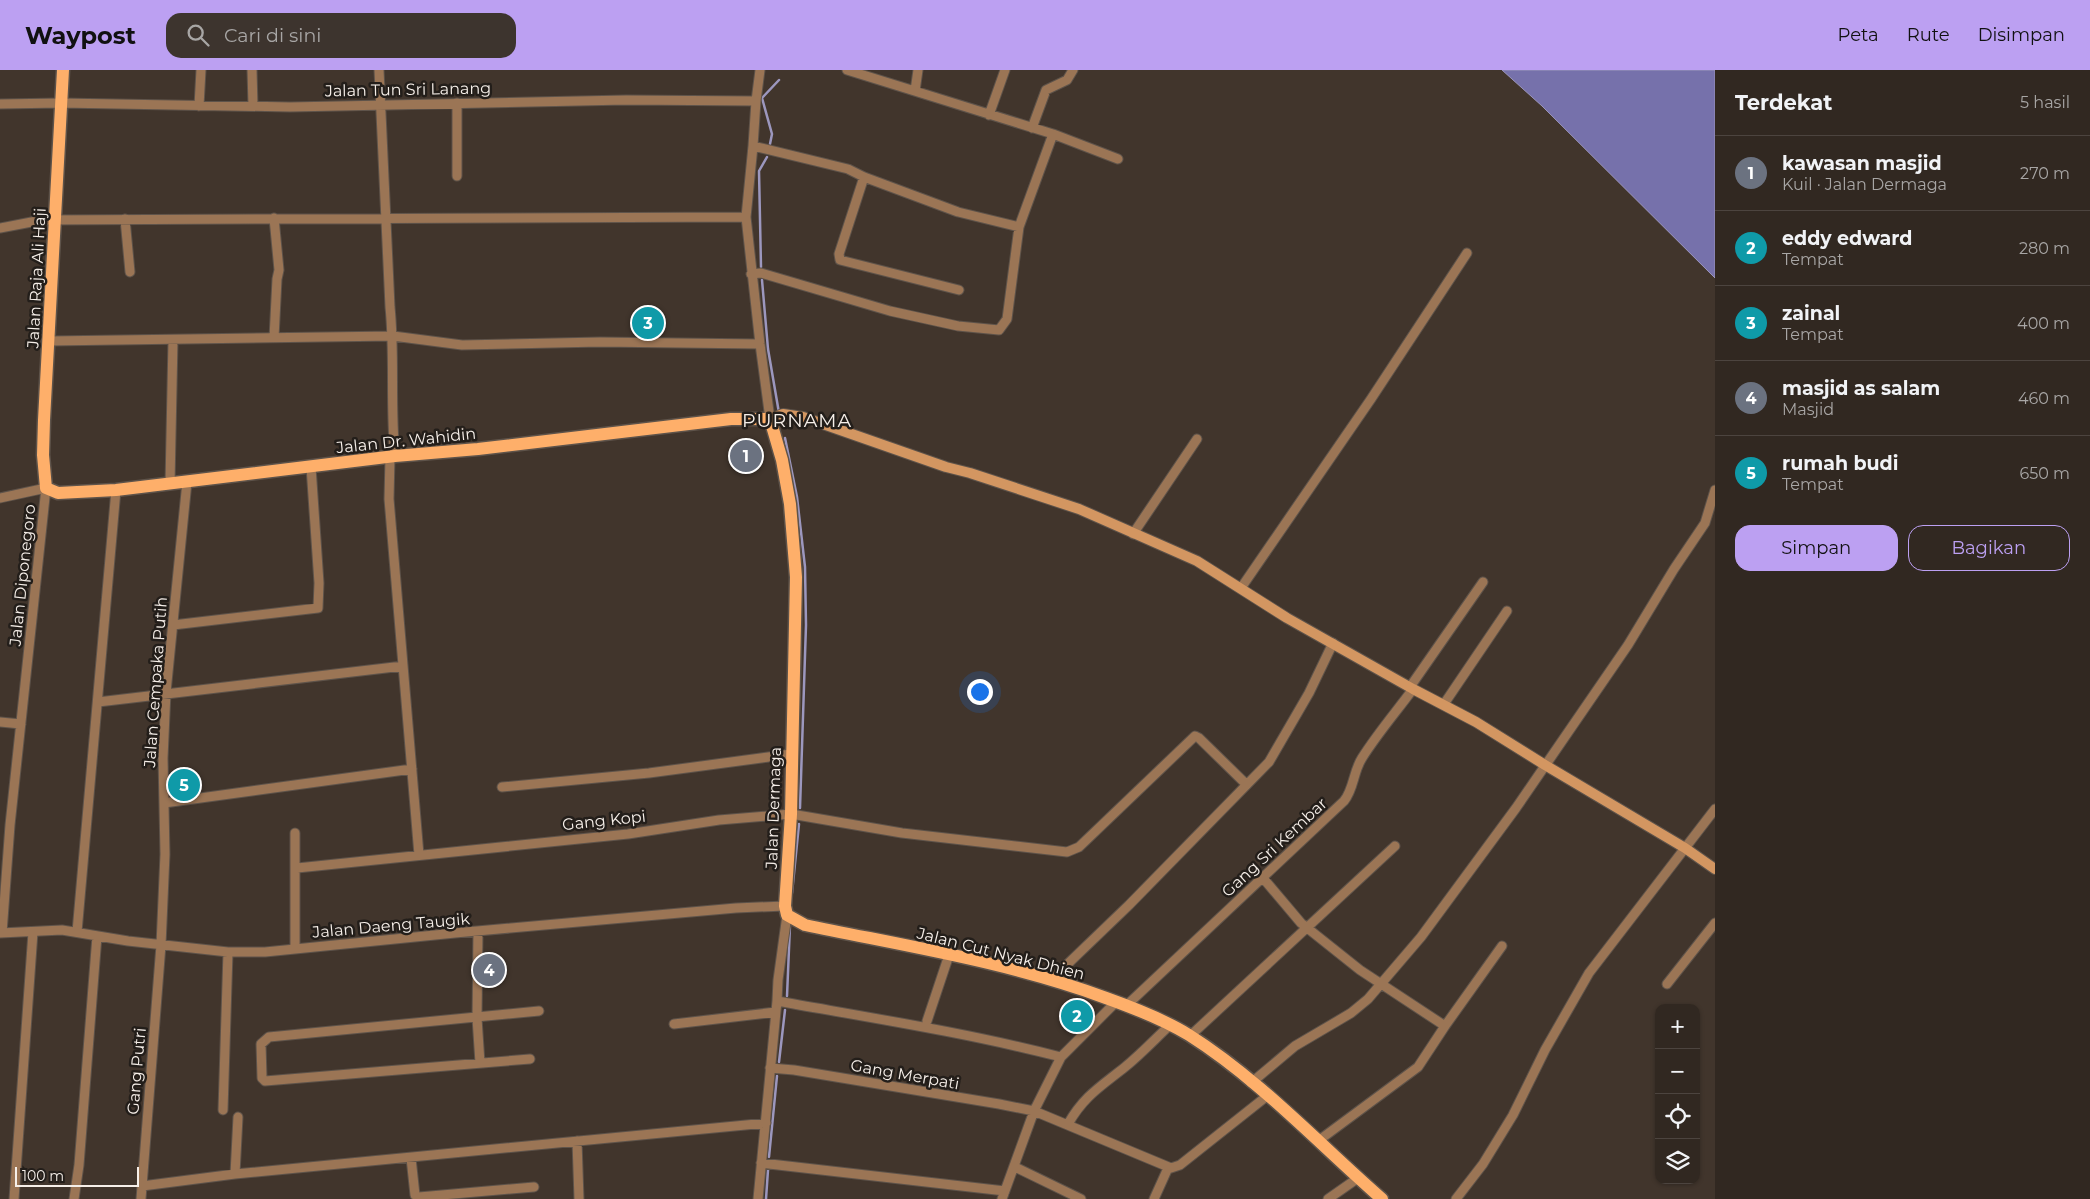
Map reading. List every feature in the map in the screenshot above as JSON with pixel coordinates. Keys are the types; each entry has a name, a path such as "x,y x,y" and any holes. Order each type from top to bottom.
{"main road":[{"name":"Jalan Raja Ali Haji","path":"46,488 43,455 63,70"},
{"name":"Jalan Dr. Wahidin","path":"46,488 58,493 116,490 393,456 478,449 731,419 770,419"},
{"name":"Jalan Dermaga","path":"770,419 777,439 788,495 796,577 795,681 786,911"},
{"name":"Jalan Cut Nyak Dhien","path":"786,911 805,925 1052,979 1121,1004 1170,1025 1190,1036 1251,1082 1382,1199"}],"street":[{"path":"199,106 201,70"},
{"path":"252,70 253,106"},
{"path":"379,70 393,336 391,372 393,456 389,500 419,855"},
{"path":"760,70 746,217 751,274 770,419 784,414 802,417 946,467 970,473 1079,509 1198,561 1287,618 1411,688 1476,722 1545,766 1685,848 1715,869"},
{"path":"847,70 989,116 1053,134 1118,159"},
{"path":"915,91 918,70"},
{"path":"989,116 1005,70"},
{"path":"1032,128 1046,90 1066,80 1073,70"},
{"name":"Jalan Tun Sri Lanang","path":"0,104 380,106 626,100 756,101"},
{"path":"457,103 457,176"},
{"path":"751,274 761,273 890,311 958,326 999,330 1007,319 1019,227 1053,134"},
{"path":"754,146 848,169 864,177 958,212 1019,227"},
{"path":"864,177 839,254 840,260 959,290"},
{"path":"0,228 42,220 56,214 125,219 386,218 444,220 746,217"},
{"path":"274,218 279,270 274,338"},
{"path":"125,219 130,272"},
{"path":"1241,588 1371,399 1467,253"},
{"path":"50,341 393,336 462,345 600,342 760,344"},
{"path":"170,483 173,340"},
{"path":"1133,534 1197,439"},
{"path":"173,625 318,608 319,583 311,467"},
{"name":"Jalan Cempaka Putih","path":"161,945 165,854 163,758 166,692 187,482"},
{"path":"0,498 46,488"},
{"name":"Jalan Diponegoro","path":"1,933 46,488"},
{"path":"78,932 116,490"},
{"path":"1251,1082 1295,1046 1351,1013 1368,999 1445,905 1545,766 1628,645 1704,523 1715,490"},
{"name":"Gang Sri Kembar","path":"1004,1195 1034,1112 1061,1058 1263,878 1348,797 1362,758 1484,582"},
{"path":"1444,704 1507,611"},
{"path":"1052,979 1129,905 1269,762 1282,742 1333,643"},
{"path":"98,702 166,692 403,666"},
{"path":"0,722 21,724"},
{"name":"Gang Kopi","path":"297,868 628,834 742,817 791,814 902,832 1068,852 1079,847 1195,736 1246,784"},
{"path":"502,787 648,773 791,754"},
{"path":"164,803 412,769"},
{"path":"1456,1199 1483,1164 1513,1115 1545,1050 1589,973 1715,809"},
{"path":"295,949 296,834"},
{"path":"1190,1036 1395,846"},
{"path":"1263,878 1299,922 1360,970 1444,1026"},
{"name":"Jalan Daeng Taugik","path":"1,933 62,930 161,945 228,952 295,949 736,908 786,911"},
{"name":"Jalan Dermaga","path":"758,1199 786,911"},
{"path":"1667,984 1715,923"},
{"path":"14,1199 33,932"},
{"path":"478,932 477,1018 480,1063"},
{"path":"74,1199 80,1165 97,936"},
{"name":"Gang Putri","path":"141,1199 161,945"},
{"path":"1318,1141 1412,1073 1424,1061 1444,1026 1502,946"},
{"path":"222,1110 228,952"},
{"path":"926,1021 949,955"},
{"path":"777,1001 1004,1043 1061,1058"},
{"path":"530,1059 265,1081 262,1078 260,1056 261,1044 269,1037 539,1011"},
{"path":"674,1024 776,1012"},
{"path":"1068,1124 1085,1099 1126,1066 1170,1025"},
{"name":"Gang Merpati","path":"770,1068 794,1070 999,1104 1034,1112 1068,1124 1168,1168"},
{"path":"1154,1199 1168,1168 1180,1165 1267,1096"},
{"path":"235,1174 238,1117"},
{"path":"142,1186 235,1174 766,1123"},
{"path":"577,1141 579,1199"},
{"path":"411,1158 413,1190 415,1195 419,1197 534,1187"},
{"path":"761,1163 1004,1195"},
{"path":"1015,1167 1082,1199"},
{"path":"1328,1199 1358,1178"}],"shaded area":[{"path":"1502,70 1715,70 1715,278 1542,106"}],"waterway":[{"path":"770,144 772,134 762,98 779,80"},
{"path":"761,267 759,171 767,157"},
{"path":"762,280 768,349 779,413"},
{"path":"785,438 797,497 805,567 806,625 800,808"},
{"path":"792,893 799,824"},
{"path":"787,996 790,925"},
{"path":"779,1062 785,1010"},
{"path":"769,1157 777,1076"},
{"path":"766,1199 768,1170"}],"place":[{"name":"zainal","path":"648,323"},
{"name":"kawasan masjid","path":"746,456"},
{"name":"rumah budi","path":"184,785"},
{"name":"masjid as salam","path":"489,970"},
{"name":"eddy edward","path":"1077,1016"}],"district":[{"name":"PURNAMA","path":"797,420"}]}
